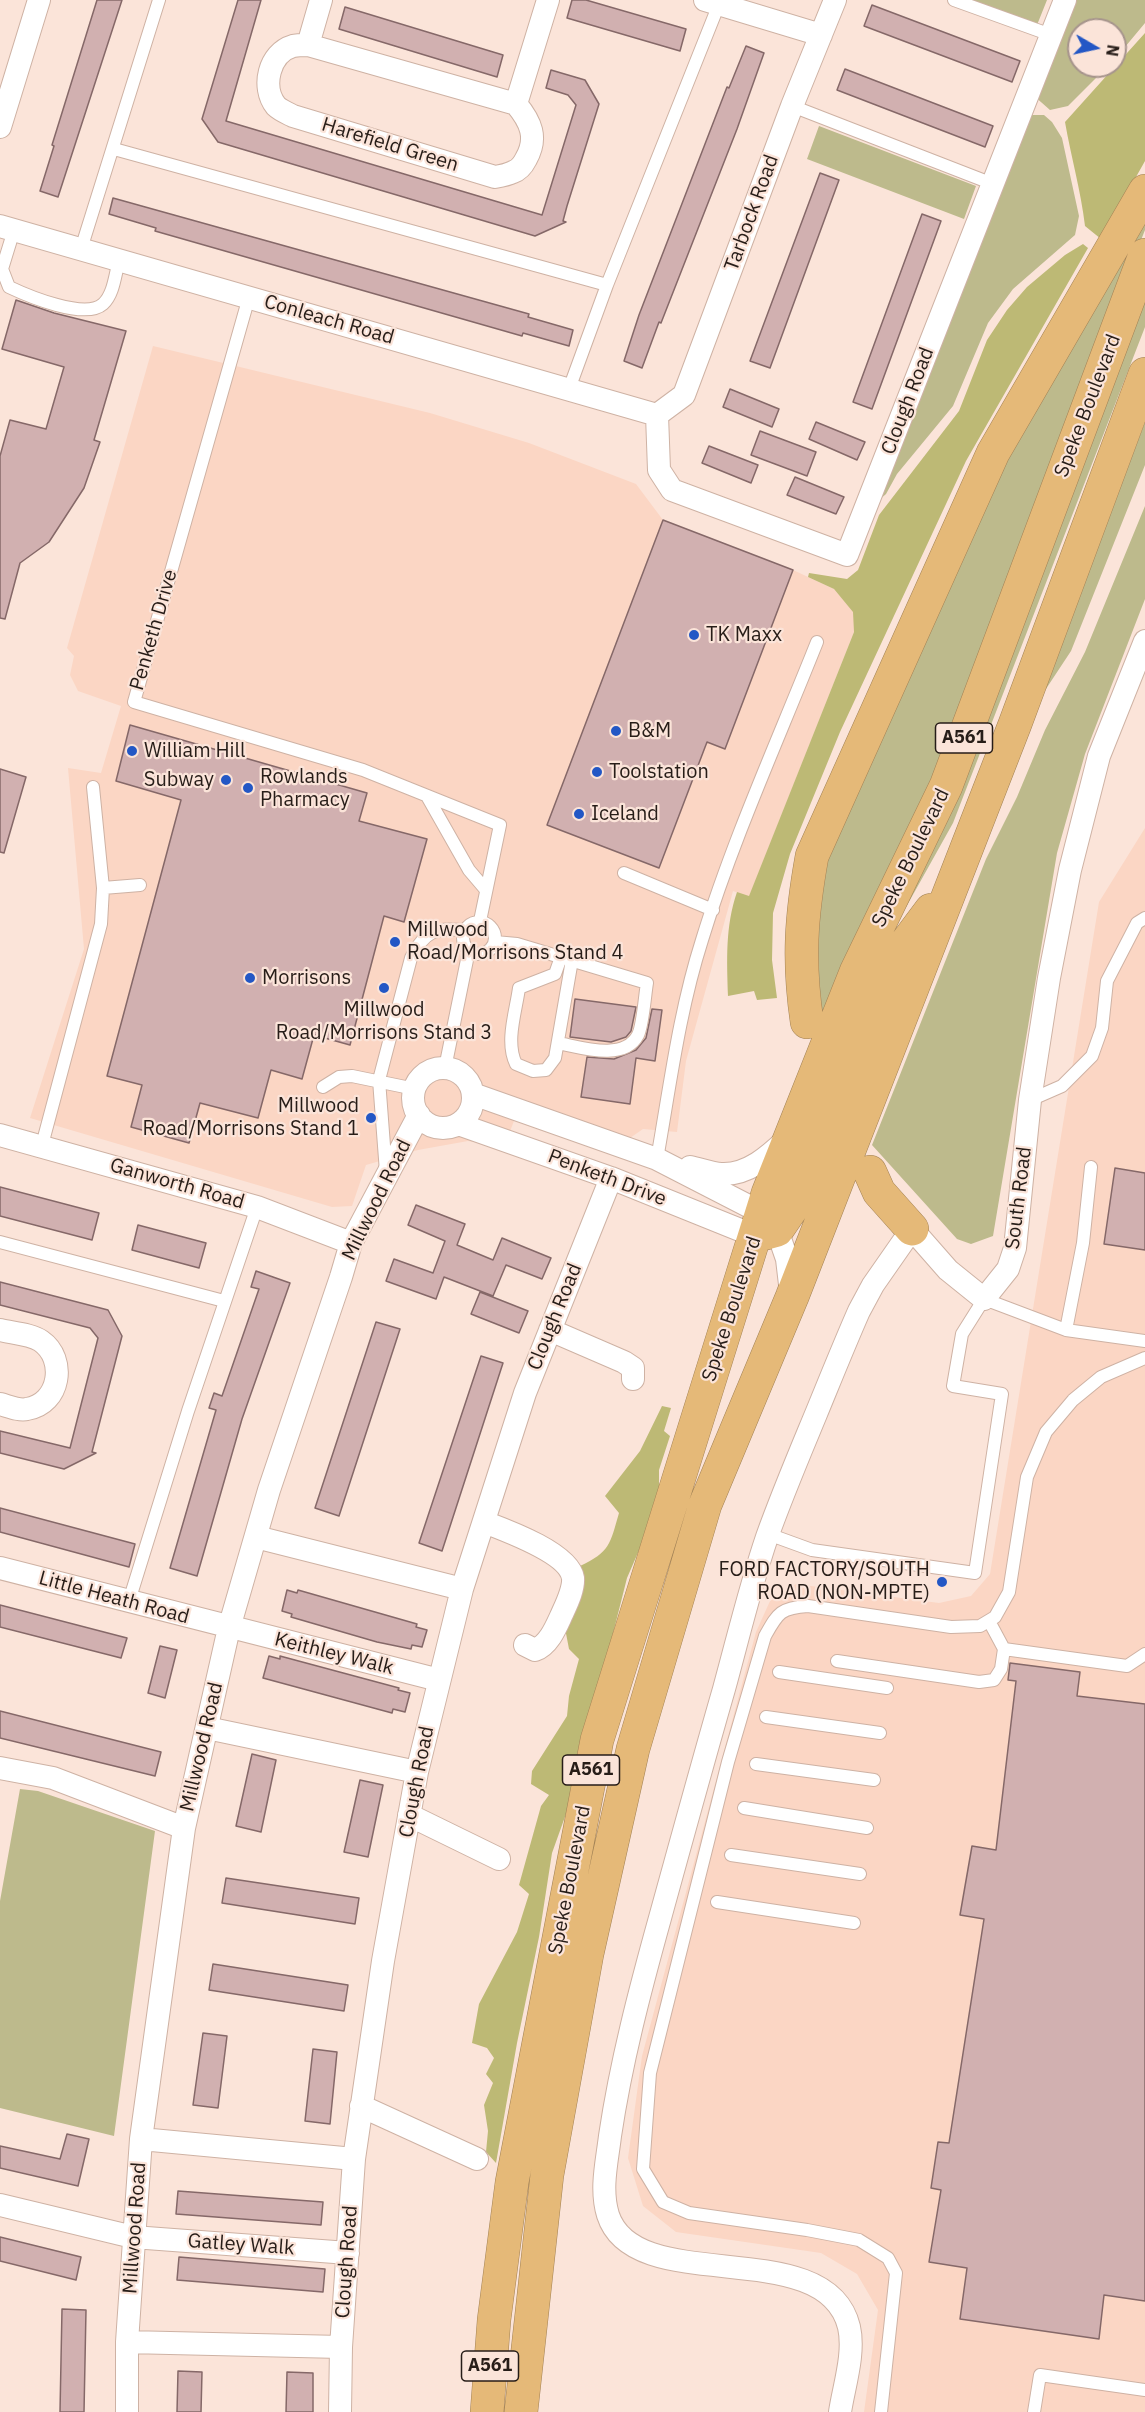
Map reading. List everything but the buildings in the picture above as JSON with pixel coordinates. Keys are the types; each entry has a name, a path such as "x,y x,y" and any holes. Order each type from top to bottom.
{"highway":[{"path":"807,1022 800,955 802,907 812,856 993,453 1145,191"},
{"name":"Speke Boulevard","path":"486,2412 494,2320 512,2182 597,1740 765,1226 768,1193 856,972 946,786 1145,255"},
{"name":"Speke Boulevard","path":"521,2412 547,2175 587,1954 633,1749 705,1504 792,1297 1015,724 1145,374"},
{"name":"A561","path":"765,1226 794,1205 855,1047 898,954 955,877"},
{"path":"870,1172 879,1192 912,1229"}],"street":[{"path":"0,127 39,0"},
{"path":"321,0 308,45 516,104 548,0"},
{"name":"Tarbock Road","path":"657,415 684,395 792,106 835,0"},
{"name":"Clough Road","path":"657,415 658,470 672,489 847,555 1065,0"},
{"path":"712,2 821,35"},
{"name":"Harefield Green","path":"308,45 294,46 282,52 273,64 268,78 268,93 278,108 293,116 495,177 514,172 524,164 531,150 533,135 528,118 516,104"},
{"name":"Conleach Road","path":"7,228 657,415"},
{"name":"South Road","path":"984,1299 1008,1269 1015,1248 1030,1100 1049,978 1070,870 1099,756 1145,641"},
{"path":"419,1115 415,1106 415,1089 419,1080 427,1072 445,1068 455,1070 464,1076 473,1094 468,1114 458,1124"},
{"name":"Penketh Drive","path":"473,1094 657,1159 722,1174 745,1170 769,1156 790,1137"},
{"name":"Penketh Drive","path":"419,1115 428,1124 448,1127 458,1124 611,1178 765,1226"},
{"name":"Millwood Road","path":"127,2412 127,2342 141,2139 184,1827 229,1628 269,1490 351,1243 419,1115"},
{"name":"Ganworth Road","path":"0,1134 257,1207 351,1243"},
{"name":"Penketh Drive","path":"657,1159 765,1226"},
{"name":"Clough Road","path":"340,2412 341,2347 354,2159 383,1961 417,1773 462,1589 525,1393 611,1178"},
{"path":"765,1226 787,1259 792,1297"},
{"path":"840,2412 848,2366 849,2325 839,2306 824,2290 788,2277 671,2258 641,2250 626,2242 617,2233 607,2213 605,2170 625,2046 753,1582 768,1534 860,1311 873,1285 912,1229 948,1270 984,1299"},
{"path":"0,1330 40,1340 55,1356 58,1371 55,1386 49,1397 39,1406 25,1410 0,1404"},
{"path":"550,1330 624,1362 633,1368 633,1379"},
{"path":"484,1522 530,1540 568,1568 573,1577 572,1588 565,1607 543,1647 535,1650 525,1645"},
{"path":"256,1537 462,1589"},
{"name":"Little Heath Road","path":"0,1568 229,1628"},
{"name":"Keithley Walk","path":"229,1628 439,1680"},
{"path":"207,1728 417,1773"},
{"path":"0,1768 53,1778 184,1827"},
{"path":"409,1815 499,1859"},
{"path":"361,2106 477,2159"},
{"path":"141,2139 354,2159"},
{"name":"Gatley Walk","path":"0,2205 133,2237 348,2253"},
{"path":"127,2342 341,2347"}],"lane":[{"path":"81,249 159,0"},
{"path":"954,0 1052,35"},
{"path":"569,389 712,2"},
{"path":"792,106 993,184"},
{"path":"114,149 607,285"},
{"path":"7,228 2,269 9,287 30,297 87,310 102,306 110,295 119,261"},
{"name":"Penketh Drive","path":"249,297 134,702 363,770 501,825 480,921"},
{"path":"657,1159 680,1022 702,940 817,642"},
{"path":"42,1145 101,924 103,888 93,787"},
{"path":"427,796 469,870 486,890"},
{"path":"624,873 712,910"},
{"path":"103,888 140,885"},
{"path":"1030,1100 1062,1086 1092,1056 1102,1028 1107,981 1137,923 1145,918"},
{"path":"480,921 490,925 494,930 493,947 484,953 469,950 463,941 465,930 474,922 480,921"},
{"path":"386,1177 379,1080 411,958 420,940 435,930 465,930"},
{"path":"495,942 517,944 647,983 638,1035 628,1044 617,1050 597,1050 558,1043"},
{"path":"445,1068 469,950"},
{"path":"566,959 555,1058 546,1070 533,1071 516,1064 511,1055 519,987 555,974 566,959"},
{"path":"323,1086 339,1077 352,1076 415,1089"},
{"path":"1066,1330 1083,1243 1091,1167"},
{"path":"129,1601 224,1301 257,1207"},
{"path":"0,1242 224,1301"},
{"path":"984,1299 1066,1330 1145,1341"},
{"name":"South Road","path":"768,1534 812,1550 975,1573 1002,1394 953,1386 962,1334 984,1299"},
{"path":"881,2412 896,2273 888,2258 859,2240 689,2213 663,2202 643,2169 650,2073 728,1762 765,1636 778,1614 795,1607 808,1606 951,1627 980,1626 995,1617 1009,1592 1027,1477 1046,1432 1073,1400 1101,1377 1145,1358"},
{"path":"837,1661 979,1682 994,1680 1001,1669 1004,1649 988,1621"},
{"path":"1004,1649 1126,1666 1145,1654"},
{"path":"779,1672 887,1688"},
{"path":"766,1716 880,1733"},
{"path":"756,1764 873,1780"},
{"path":"744,1808 867,1828"},
{"path":"731,1855 860,1874"},
{"path":"717,1902 854,1923"},
{"path":"1034,2412 1040,2376 1145,2390"}],"shaded area":[{"path":"969,0 1047,0 1037,25"},
{"path":"1070,0 1145,0 1145,23 1127,45 1127,18 1067,18 1067,78 1096,78 1068,106 1050,110 1033,95"},
{"path":"1145,33 1145,161 1101,239 1085,226 1065,122 1105,78 1127,78 1127,53"},
{"path":"1026,115 1044,115 1052,122 1062,138 1079,216 1075,235 1013,289 988,323 953,406 897,474 886,494 878,501"},
{"path":"819,126 976,186 964,219 807,159"},
{"path":"1145,215 1145,230 1033,512 934,773 819,1019 810,929 827,860 957,549"},
{"path":"1083,244 1088,248 966,461 840,732 790,854 773,913 772,960 777,998 757,1000 754,991 728,996 727,957 730,918 737,892 749,896 854,632 853,612 834,589 808,577 809,573 847,579 858,570 879,515 959,411 987,340 1007,310 1027,287 1065,255"},
{"path":"1145,292 1145,327 953,823 886,943"},
{"path":"153,346 430,413 529,443 636,484 663,520 793,570 834,589 854,612 854,632 749,897 733,891 686,1061 677,1132 643,1129 630,1138 522,1100 504,1147 468,1141 418,1150 366,1165 352,1206 332,1207 30,1118 84,949 68,768 101,773 121,706 78,691 70,675 74,656 67,648"},
{"path":"1145,422 1145,465 1071,651 1038,701"},
{"path":"1145,506 1145,599 1085,754 1057,853 993,1236 971,1244 957,1239 872,1145 986,859 1017,797 1045,730 1085,652"},
{"path":"1145,828 1145,2412 864,2412 878,2310 857,2274 821,2253 676,2232 643,2206 628,2158 642,2056 756,1632 770,1601 796,1584 939,1603 971,1596 990,1574 1099,902"},
{"path":"662,1406 671,1408 664,1431 670,1436 659,1470 659,1493 627,1578 571,1800 552,1853 539,1937 496,2163 486,2152 488,2131 484,2105 493,2083 486,2074 494,2058 487,2048 472,2043 479,2004 517,1932 529,1894 519,1885 541,1806 549,1795 531,1784 532,1771 567,1716 569,1696 579,1659 569,1649 564,1623 582,1581 580,1566 603,1551 611,1540 619,1513 605,1496 640,1451"},
{"path":"20,1789 38,1791 155,1831 114,2136 0,2108 0,1901"}],"place":[{"name":"TK Maxx","path":"694,635"},
{"name":"B&M","path":"616,731"},
{"name":"William Hill","path":"132,751"},
{"name":"Toolstation","path":"597,772"},
{"name":"Subway","path":"226,780"},
{"name":"Rowlands Pharmacy","path":"248,788"},
{"name":"Iceland","path":"579,814"},
{"name":"Millwood Road/Morrisons Stand 4","path":"395,942"},
{"name":"Morrisons","path":"250,978"},
{"name":"Millwood Road/Morrisons Stand 3","path":"384,988"},
{"name":"Millwood Road/Morrisons Stand 1","path":"371,1118"},
{"name":"FORD FACTORY/SOUTH ROAD (NON-MPTE)","path":"942,1582"}]}
